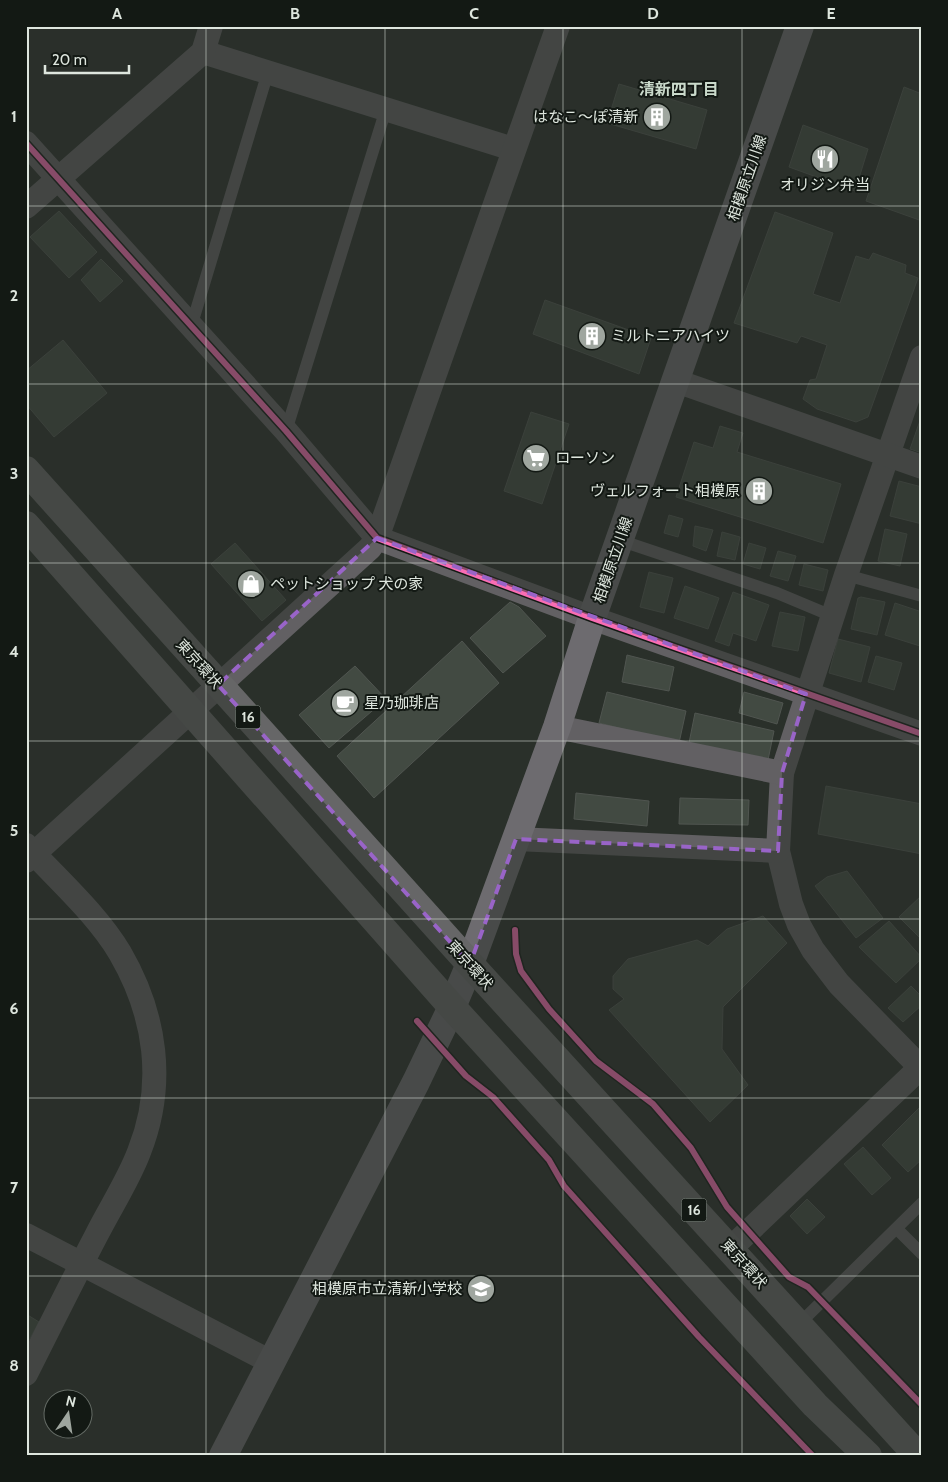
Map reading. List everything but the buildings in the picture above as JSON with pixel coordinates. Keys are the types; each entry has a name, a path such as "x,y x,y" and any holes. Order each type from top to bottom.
{"highway":[{"name":"東京環状","path":"26,470 470,964 918,1456"},
{"name":"16","path":"26,525 452,1007 809,1398 868,1456"}],"main road":[{"name":"相模原立川線","path":"223,1456 452,1007 470,964 557,726 619,540 800,26"}],"street":[{"path":"26,207 203,52 211,26"},
{"path":"26,1374 139,1153 148,1126 155,1063 152,1030 138,987 119,952 94,919 29,853 370,548 376,538 558,26"},
{"path":"203,52 514,149"},
{"path":"26,143 286,430 376,538 592,618 922,734"},
{"path":"730,1249 921,1068 839,984 813,950 799,925 791,904 778,851 782,773 846,574 922,357"},
{"path":"676,380 922,467"},
{"path":"557,726 782,773"},
{"path":"516,840 778,851"},
{"path":"26,1236 271,1362"}],"lane":[{"path":"191,327 268,72"},
{"path":"286,430 386,109"},
{"path":"619,540 777,593 832,616"},
{"path":"846,574 922,596"},
{"path":"799,1324 922,1203"},
{"path":"897,1229 922,1254"}],"highlighted area":[{"path":"377,538 806,694 782,773 778,851 516,839 470,964 218,685"}],"cycle path":[{"path":"26,143 286,431 377,538 592,618 922,734"},
{"path":"515,930 516,954 521,971 549,1009 596,1061 653,1104 691,1148 727,1207 789,1277 808,1287 922,1405"},
{"path":"417,1021 466,1076 493,1097 549,1160 564,1186 699,1337 813,1456"}],"place":[{"name":"はなこ～ぽ清新","path":"657,117"},
{"name":"オリジン弁当","path":"825,159"},
{"name":"ミルトニアハイツ","path":"592,336"},
{"name":"ローソン","path":"536,458"},
{"name":"ヴェルフォート相模原","path":"759,491"},
{"name":"ペットショップ 犬の家","path":"251,584"},
{"name":"星乃珈琲店","path":"345,703"},
{"name":"相模原市立清新小学校","path":"481,1289"}],"district":[{"name":"清新四丁目","path":"679,89"}]}
